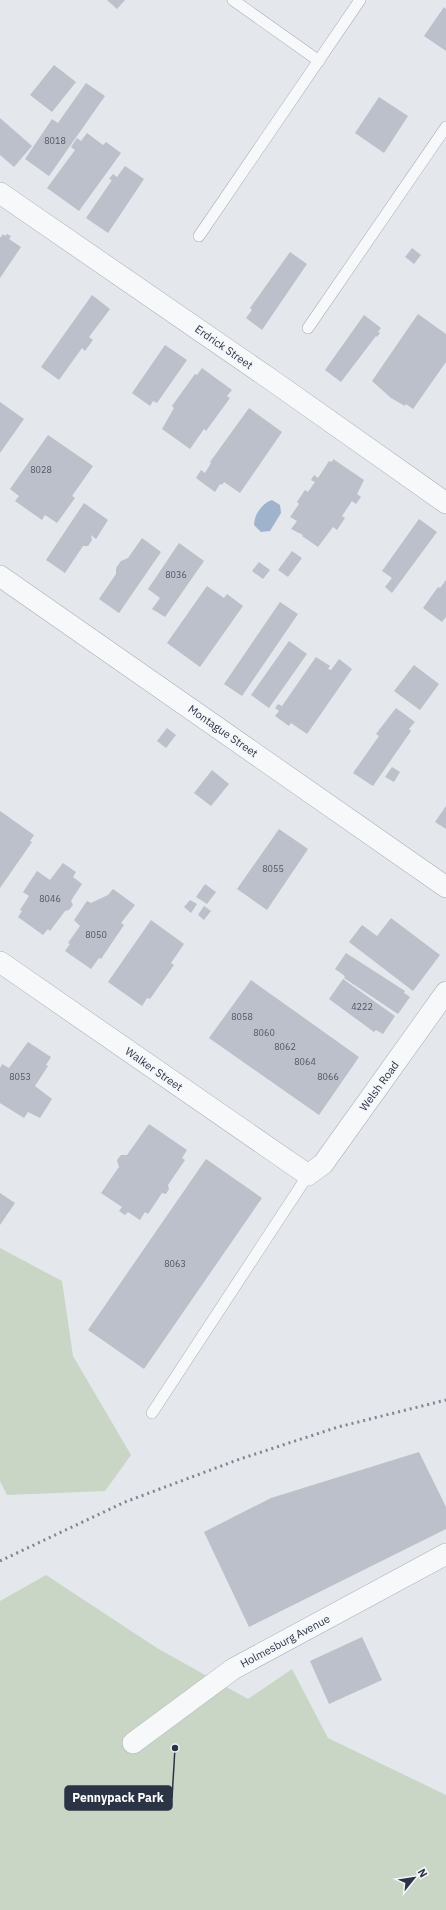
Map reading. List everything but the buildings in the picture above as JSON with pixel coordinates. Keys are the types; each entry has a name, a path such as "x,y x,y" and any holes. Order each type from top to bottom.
{"street":[{"name":"Erdrick Street","path":"0,193 273,381 446,503"},
{"name":"Montague Street","path":"0,576 446,887"},
{"name":"Walker Street","path":"0,962 308,1175"},
{"name":"Welsh Road","path":"308,1175 323,1164 446,992"},
{"name":"Holmesburg Avenue","path":"133,1743 233,1669 446,1554"}],"lane":[{"path":"233,0 318,61"},
{"path":"199,236 360,0"},
{"path":"308,328 446,127"},
{"path":"152,1413 308,1175"}],"green space":[{"path":"0,1248 62,1281 73,1356 131,1455 105,1491 7,1495 0,1481"},
{"path":"46,1575 157,1648 248,1699 292,1669 328,1738 446,1795 446,1910 0,1910 0,1601"}],"water":[{"path":"272,500 280,505 281,513 270,531 261,532 254,525 255,517 265,504"}],"railway":[{"path":"0,1561 125,1502 240,1459 338,1427 446,1400"}],"place":[{"name":"Pennypack Park","path":"175,1748"}]}
